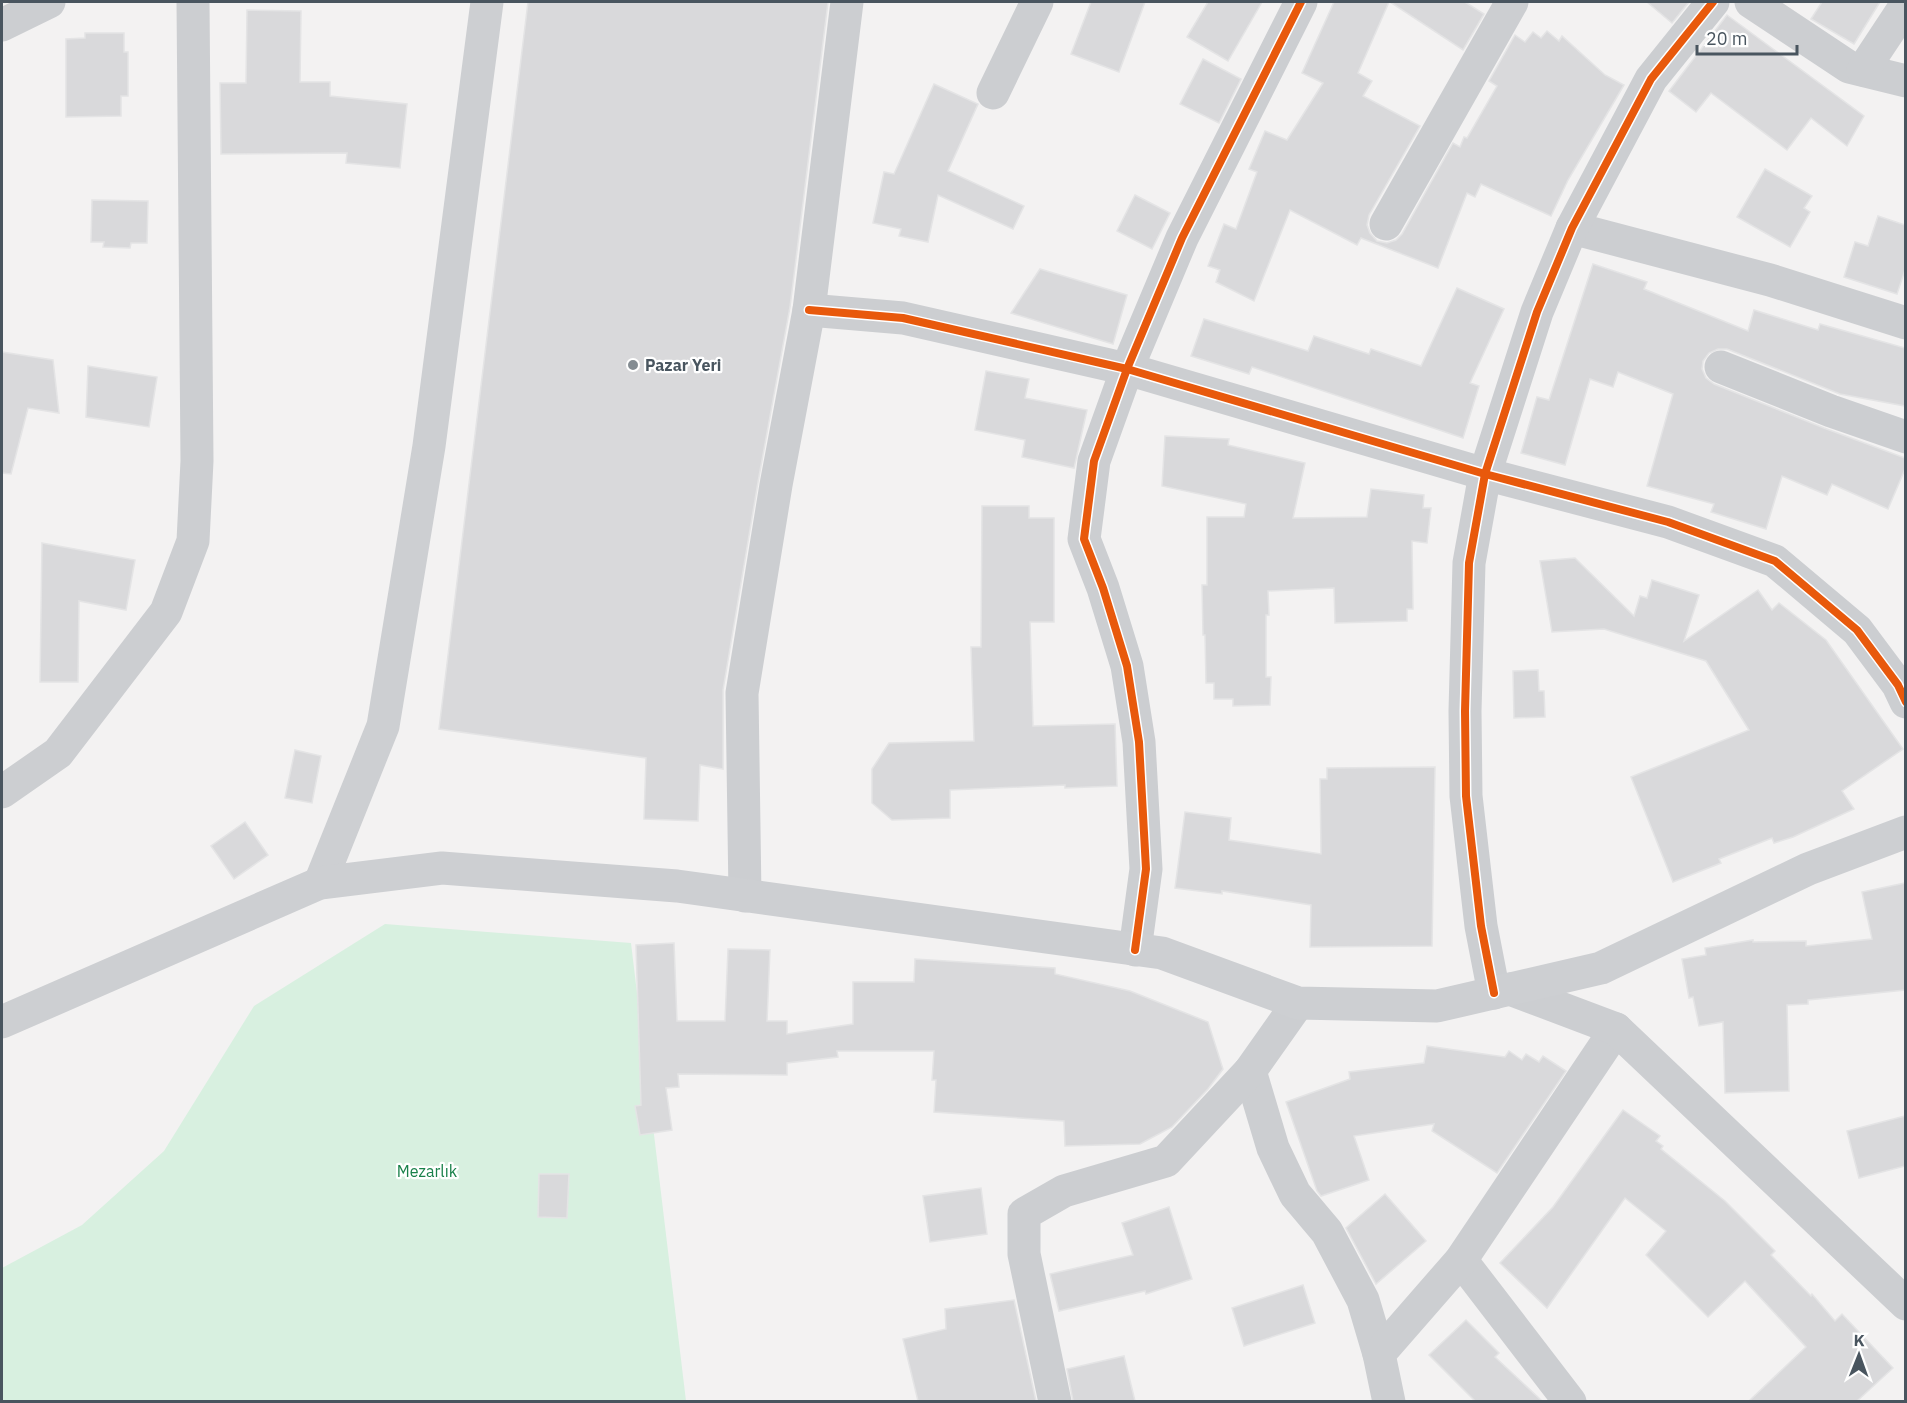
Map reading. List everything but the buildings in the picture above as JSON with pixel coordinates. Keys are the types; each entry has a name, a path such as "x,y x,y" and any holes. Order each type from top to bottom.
{"main road":[{"path":"320,884 383,726 429,446 487,2"},
{"path":"2,1022 320,884 442,868 677,886 1162,953 1298,1003 1437,1006 1600,968 1808,869 1905,832"}],"street":[{"path":"2,25 49,2"},
{"path":"2,792 58,753 166,612 193,541 197,461 193,2"},
{"path":"745,896 742,693 776,485 809,310 847,2"},
{"path":"993,93 1037,2"},
{"path":"1135,950 1146,869 1139,742 1127,666 1103,588 1084,539 1094,461 1127,369 1182,238 1301,2"},
{"path":"1386,224 1512,2"},
{"path":"1713,2 1651,79 1572,228 1537,312 1485,474 1468,563 1465,711 1466,796 1481,926 1502,991 1616,1029 1905,1304"},
{"path":"1751,2 1849,67 1905,81"},
{"path":"1863,70 1905,5"},
{"path":"1572,228 1770,280 1905,323"},
{"path":"809,310 903,318 1127,369 1485,474 1668,522 1775,561 1857,630 1898,685 1905,702"},
{"path":"1721,367 1831,411 1905,437"},
{"path":"1055,1401 1024,1254 1024,1214 1064,1191 1166,1161 1250,1071 1298,1003"},
{"path":"1379,1354 1461,1260 1616,1029"},
{"path":"1250,1071 1278,1157 1295,1194 1327,1232 1363,1300 1379,1354 1389,1401"},
{"path":"1461,1260 1570,1401"}],"green space":[{"name":"Mezarlık","path":"385,924 631,943 686,1401 2,1402 2,1268 82,1225 164,1151 254,1006"}],"cycle path":[{"path":"1135,950 1146,869 1139,742 1127,666 1103,588 1084,539 1094,461 1127,369 1182,238 1301,2"},
{"path":"1494,993 1481,926 1466,796 1465,711 1469,563 1485,474 1537,312 1572,228 1651,79 1713,2"},
{"path":"809,310 903,318 1127,369 1485,474 1668,522 1775,561 1857,630 1898,685 1906,702"}],"place":[{"name":"Pazar Yeri","path":"633,365"}]}
